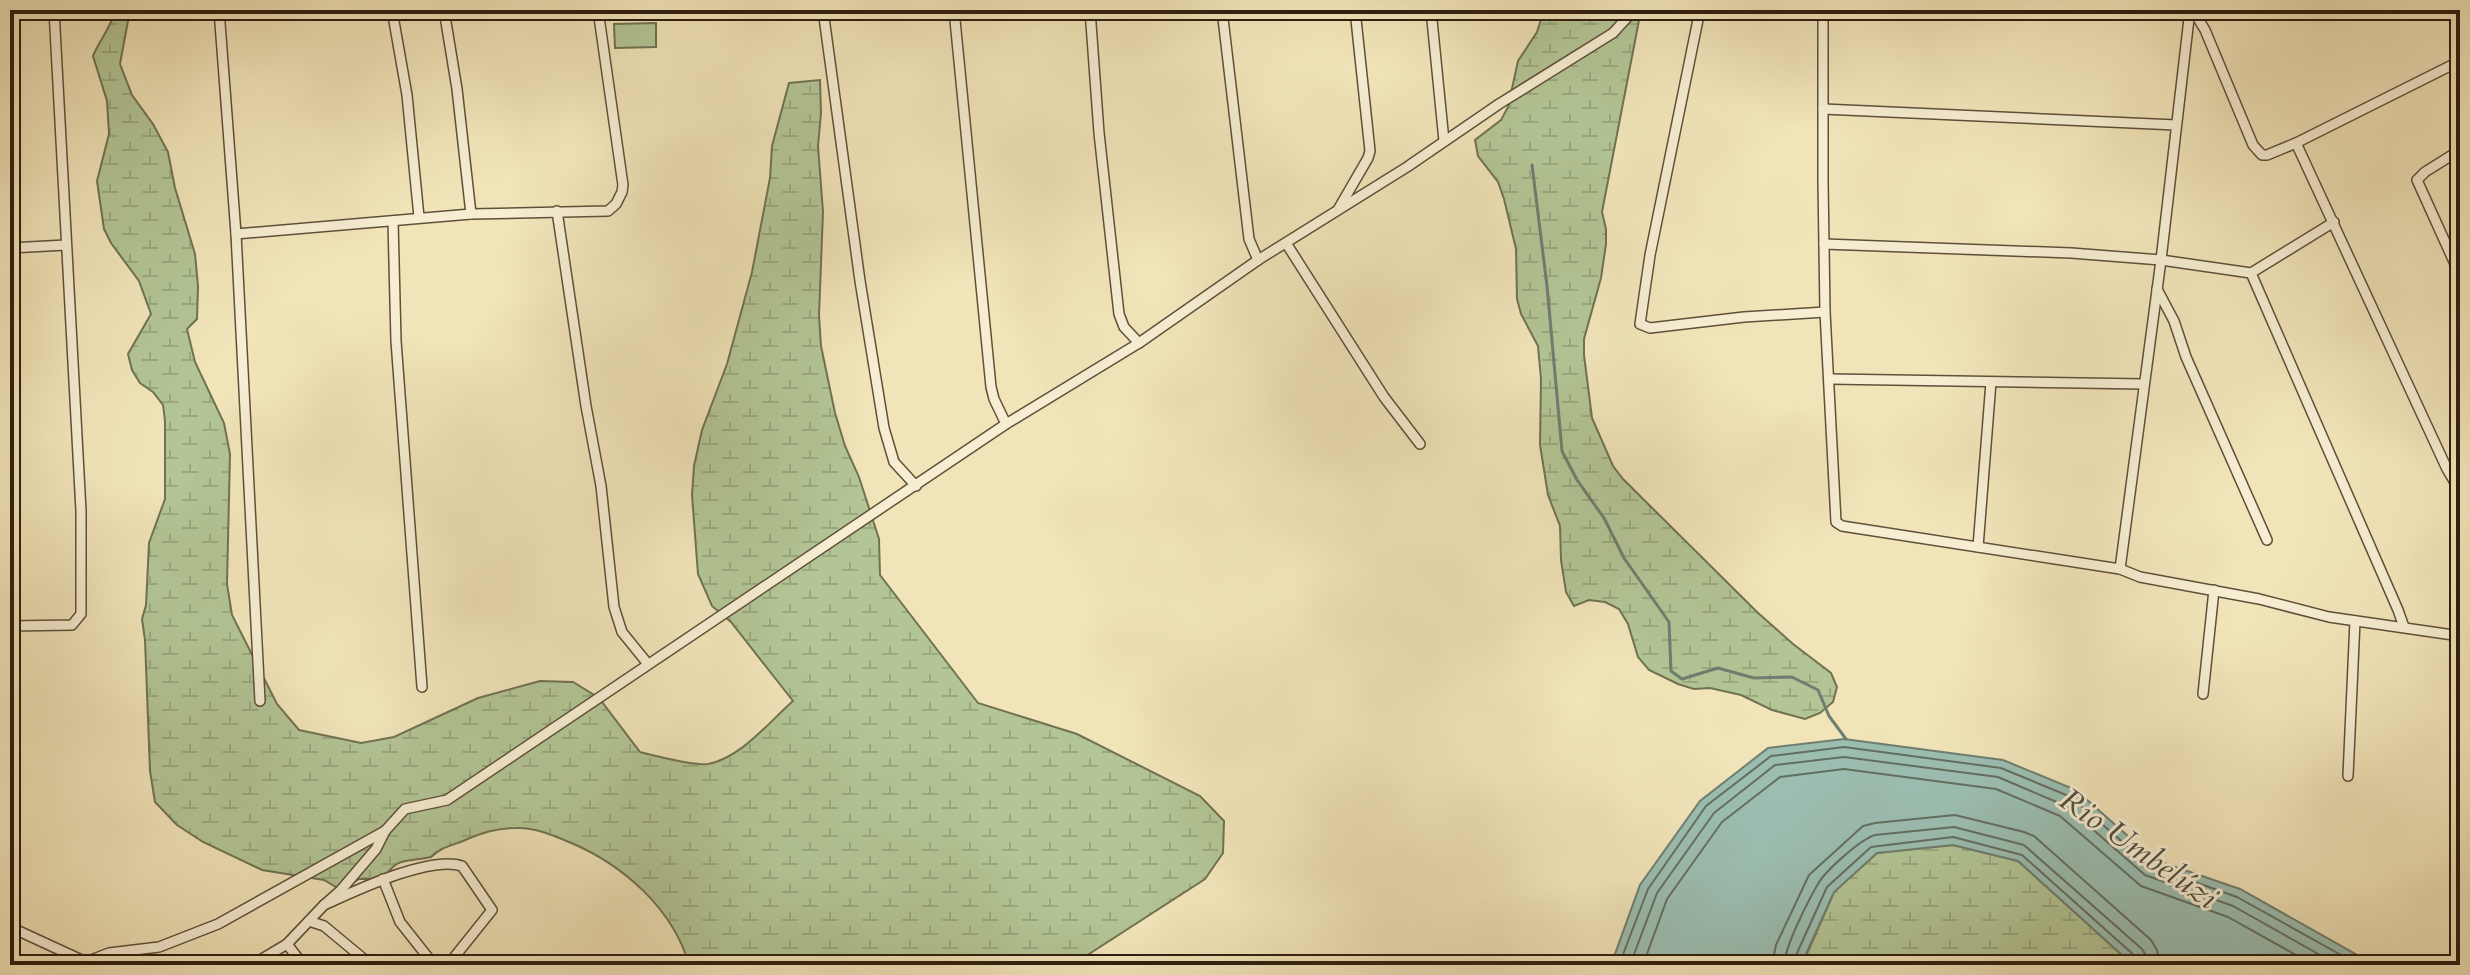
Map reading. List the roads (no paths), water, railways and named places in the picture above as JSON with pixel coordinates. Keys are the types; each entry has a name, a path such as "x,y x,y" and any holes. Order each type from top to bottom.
{"street":[{"path":"10,626 72,625 81,614 81,511 54,10"},
{"path":"219,10 236,234 260,701"},
{"path":"392,10 407,95 419,217"},
{"path":"444,10 457,89 471,214"},
{"path":"236,234 419,217 608,211 622,192 621,158 598,10"},
{"path":"823,10 860,281 884,428 894,462 916,486"},
{"path":"954,10 991,387 1006,424"},
{"path":"1090,10 1099,133 1119,314 1124,327 1139,343"},
{"path":"1222,10 1249,239 1258,260"},
{"path":"1337,211 1370,151 1355,10"},
{"path":"1431,10 1444,141"},
{"path":"252,965 287,944 341,890 405,809 447,800 468,788 1006,424 1139,343 1258,260 1613,33 1634,10"},
{"path":"1700,10 1659,210 1640,324 1650,328 1825,312"},
{"path":"1823,10 1825,312 1836,522 1842,526 2120,569 2140,577 2355,621 2460,636"},
{"path":"2120,569 2192,10"},
{"path":"2192,10 2205,30 2256,150 2267,155 2460,61"},
{"path":"1823,109 2176,125"},
{"path":"2296,143 2373,314 2460,491"},
{"path":"2460,150 2417,180 2460,275"},
{"path":"557,211 601,486 614,607 622,632 648,664"},
{"path":"393,221 396,341 422,687"},
{"path":"1824,244 2071,253 2161,260 2251,273 2334,222"},
{"path":"1286,243 1384,397 1420,444"},
{"path":"10,248 66,245"},
{"path":"2251,273 2404,627"},
{"path":"2157,289 2174,321 2192,370 2267,540"},
{"path":"1830,379 2144,384"},
{"path":"1978,547 1991,382"},
{"path":"2203,694 2214,590"},
{"path":"2348,776 2355,621"},
{"path":"10,927 87,964 109,953 159,947 218,924 385,831"},
{"path":"324,905 401,873 450,863 462,866 492,910 448,965"},
{"path":"383,879 400,922 434,965"},
{"path":"309,921 324,926 371,965"},
{"path":"287,944 303,965"}],"water":[{"name":"Rio Umbelúzi","path":"1844,739 2003,760 2076,790 2155,860 2240,889 2375,965 2133,965 2018,861 1953,845 1877,853 1834,892 1801,965 1611,965 1640,885 1700,801 1768,748"}],"waterway":[{"path":"1532,165 1562,451 1577,480 1604,518 1624,558 1669,622 1671,671 1682,679 1718,668 1754,678 1792,677 1818,690 1829,716 1846,739"}]}
